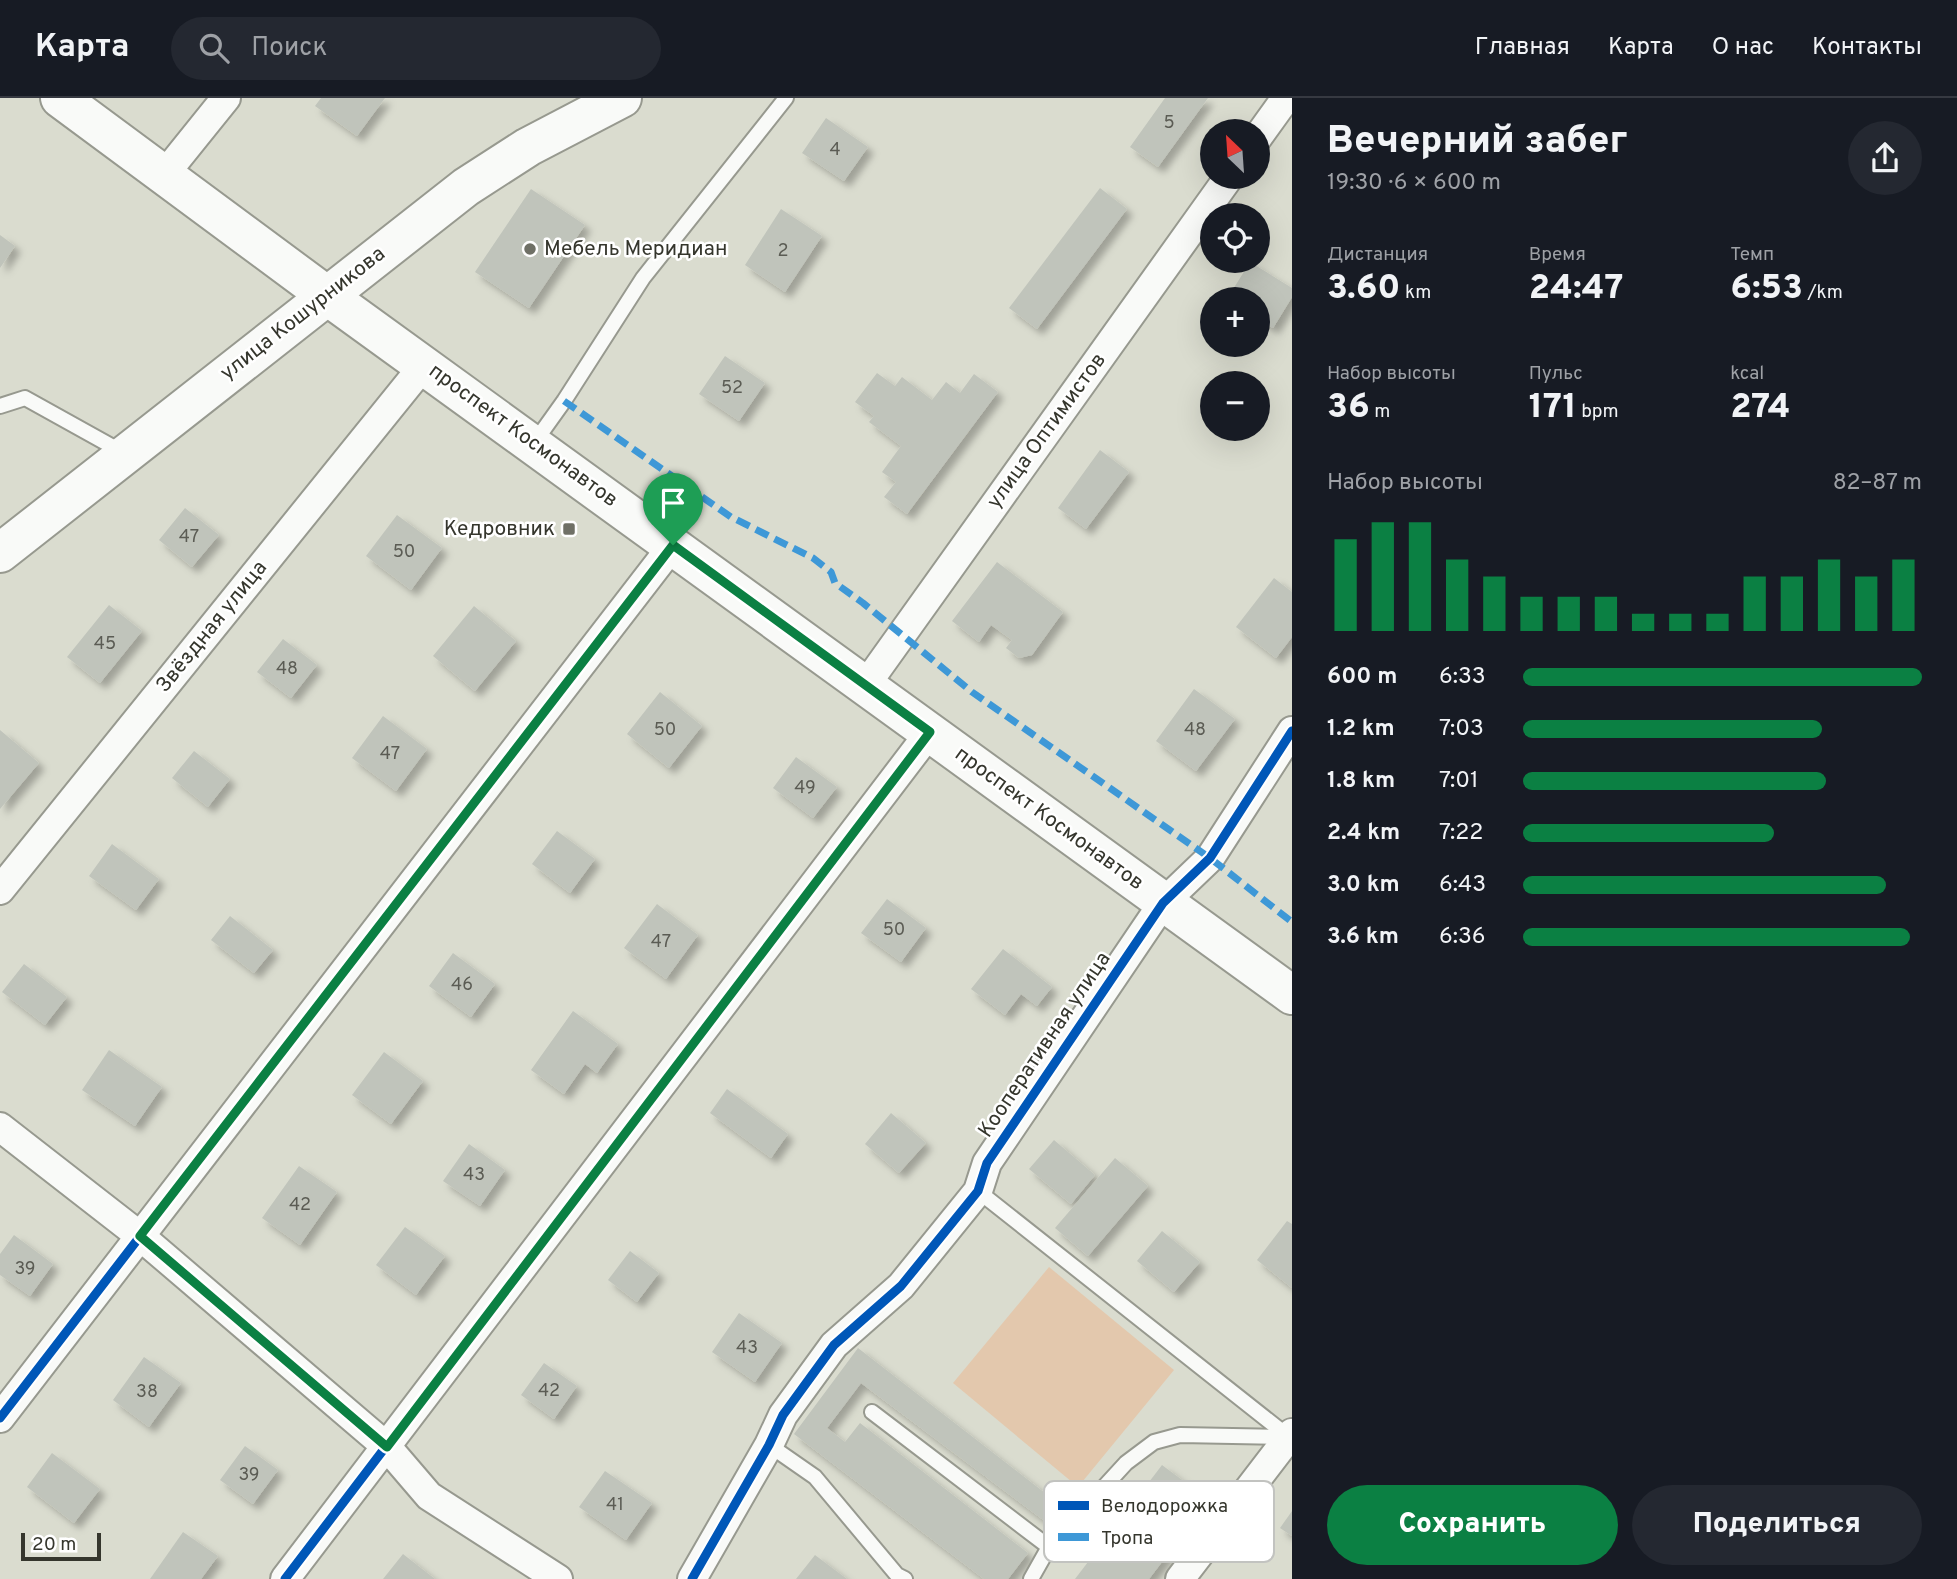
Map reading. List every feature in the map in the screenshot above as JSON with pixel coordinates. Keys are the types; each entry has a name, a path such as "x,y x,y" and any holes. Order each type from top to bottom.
{"main road":[{"name":"проспект Космонавтов","path":"60,98 326,295 1292,995"},
{"name":"улица Кошурникова","path":"0,553 466,187 528,147 622,98"}],"street":[{"path":"164,175 226,98"},
{"path":"1270,120 1286,98"},
{"name":"улица Оптимистов","path":"865,686 1221,189"},
{"name":"Звёздная улица","path":"0,890 424,365"},
{"path":"0,1418 673,545"},
{"name":"Кооперативная улица","path":"692,1579 769,1446 783,1415 834,1345 901,1286 978,1191 987,1163 1163,903 1210,858 1292,731"},
{"path":"285,1579 930,732"},
{"path":"0,1127 140,1236 387,1447 429,1496 558,1579"},
{"path":"1256,1481 1291,1435"},
{"path":"1180,1579 1193,1562"}],"lane":[{"path":"533,444 643,278 786,98"},
{"path":"0,407 25,398 125,453"},
{"path":"978,1191 1291,1435"},
{"path":"872,1412 1044,1543"},
{"path":"1110,1481 1126,1463 1154,1442 1180,1435 1291,1435"},
{"path":"769,1446 815,1477 897,1575 905,1579"},
{"path":"1031,1579 1044,1556"}],"shaded area":[{"path":"1049,1267 1174,1370 1083,1481 1071,1481 953,1383"}],"building":[{"path":"321,98 385,98 357,136 315,106"},
{"path":"1165,98 1208,98 1158,167 1130,147"},
{"path":"826,118 868,147 844,181 802,153"},
{"path":"1100,188 1127,209 1037,329 1009,308"},
{"name":"Мебель Меридиан","path":"531,189 585,225 529,308 475,272"},
{"path":"781,209 822,236 785,292 745,265"},
{"path":"0,235 15,246 0,268"},
{"path":"1243,273 1268,273 1292,288 1292,297 1273,328 1270,326 1270,287 1234,287"},
{"path":"725,356 765,383 739,421 699,394"},
{"path":"877,373 895,386 902,377 932,400 946,382 960,393 974,374 998,392 907,514 884,497 896,482 882,472 901,446 869,422 874,416 855,402"},
{"path":"1100,450 1129,472 1086,529 1058,508"},
{"path":"185,508 219,535 192,567 159,540"},
{"path":"397,515 442,548 411,590 366,556"},
{"path":"997,562 1063,612 1032,655 1019,658 1006,648 1012,640 991,625 979,642 952,621"},
{"path":"1274,578 1292,592 1292,637 1276,658 1236,627"},
{"path":"109,605 142,631 100,683 67,657"},
{"path":"474,606 516,641 475,691 433,656"},
{"path":"283,639 317,665 291,698 257,672"},
{"path":"1194,689 1235,719 1196,771 1156,741"},
{"path":"660,692 702,726 669,768 627,734"},
{"path":"383,716 427,749 396,791 352,758"},
{"path":"0,730 39,763 0,809"},
{"path":"194,751 230,779 208,807 172,778"},
{"path":"796,757 837,787 813,818 773,788"},
{"path":"557,831 595,859 570,893 532,864"},
{"path":"112,844 159,879 136,910 89,876"},
{"path":"887,899 926,928 901,962 861,933"},
{"path":"657,904 698,935 666,979 624,948"},
{"path":"230,916 273,950 254,973 211,940"},
{"path":"1003,949 1052,987 1037,1006 1021,994 1005,1015 971,989"},
{"path":"453,953 495,984 471,1017 429,986"},
{"path":"24,964 67,997 45,1025 2,992"},
{"path":"573,1011 618,1044 597,1073 585,1064 564,1094 531,1070"},
{"path":"109,1050 162,1087 135,1126 82,1090"},
{"path":"384,1052 423,1081 391,1124 352,1095"},
{"path":"727,1089 788,1134 771,1158 710,1113"},
{"path":"891,1113 926,1143 899,1173 865,1144"},
{"path":"1054,1140 1095,1175 1071,1204 1029,1169"},
{"path":"469,1144 505,1170 480,1206 443,1181"},
{"path":"1115,1158 1148,1186 1088,1256 1055,1228"},
{"path":"299,1166 337,1192 300,1245 262,1218"},
{"path":"1287,1221 1292,1224 1292,1288 1257,1260"},
{"path":"405,1227 445,1256 416,1295 376,1265"},
{"path":"1162,1231 1200,1262 1174,1292 1137,1261"},
{"path":"14,1235 53,1264 30,1296 0,1275 0,1254"},
{"path":"630,1251 659,1273 637,1302 608,1280"},
{"path":"739,1313 782,1343 755,1382 712,1352"},
{"path":"858,1348 1044,1492 1044,1520 861,1383 827,1428 845,1442 860,1423 1028,1553 1008,1579 984,1579 794,1434"},
{"path":"144,1357 181,1383 149,1427 113,1400"},
{"path":"544,1363 577,1386 554,1419 521,1395"},
{"path":"245,1446 278,1470 253,1504 220,1480"},
{"path":"52,1453 100,1489 74,1523 27,1487"},
{"path":"1162,1465 1183,1481 1150,1481"},
{"path":"605,1471 652,1503 626,1540 579,1507"},
{"path":"1292,1511 1292,1536 1280,1528"},
{"path":"183,1532 218,1556 201,1579 150,1579"},
{"path":"403,1554 435,1579 383,1579"},
{"path":"815,1555 847,1579 796,1579"},
{"path":"1088,1562 1162,1562 1149,1579 1075,1579"}],"marked path":[{"path":"564,401 731,517 813,558 831,572 835,583 972,692 1210,858 1292,922"}],"cycle path":[{"path":"0,1418 673,545"},
{"path":"692,1579 769,1445 783,1415 834,1345 901,1286 978,1191 987,1163 1163,903 1210,858 1292,731"},
{"path":"285,1579 930,732"}],"place":[{"name":"Мебель Меридиан","path":"530,249"},
{"name":"Кедровник","path":"569,529"}],"route":[{"path":"673,545 930,732 387,1447 140,1236 673,545"}]}
